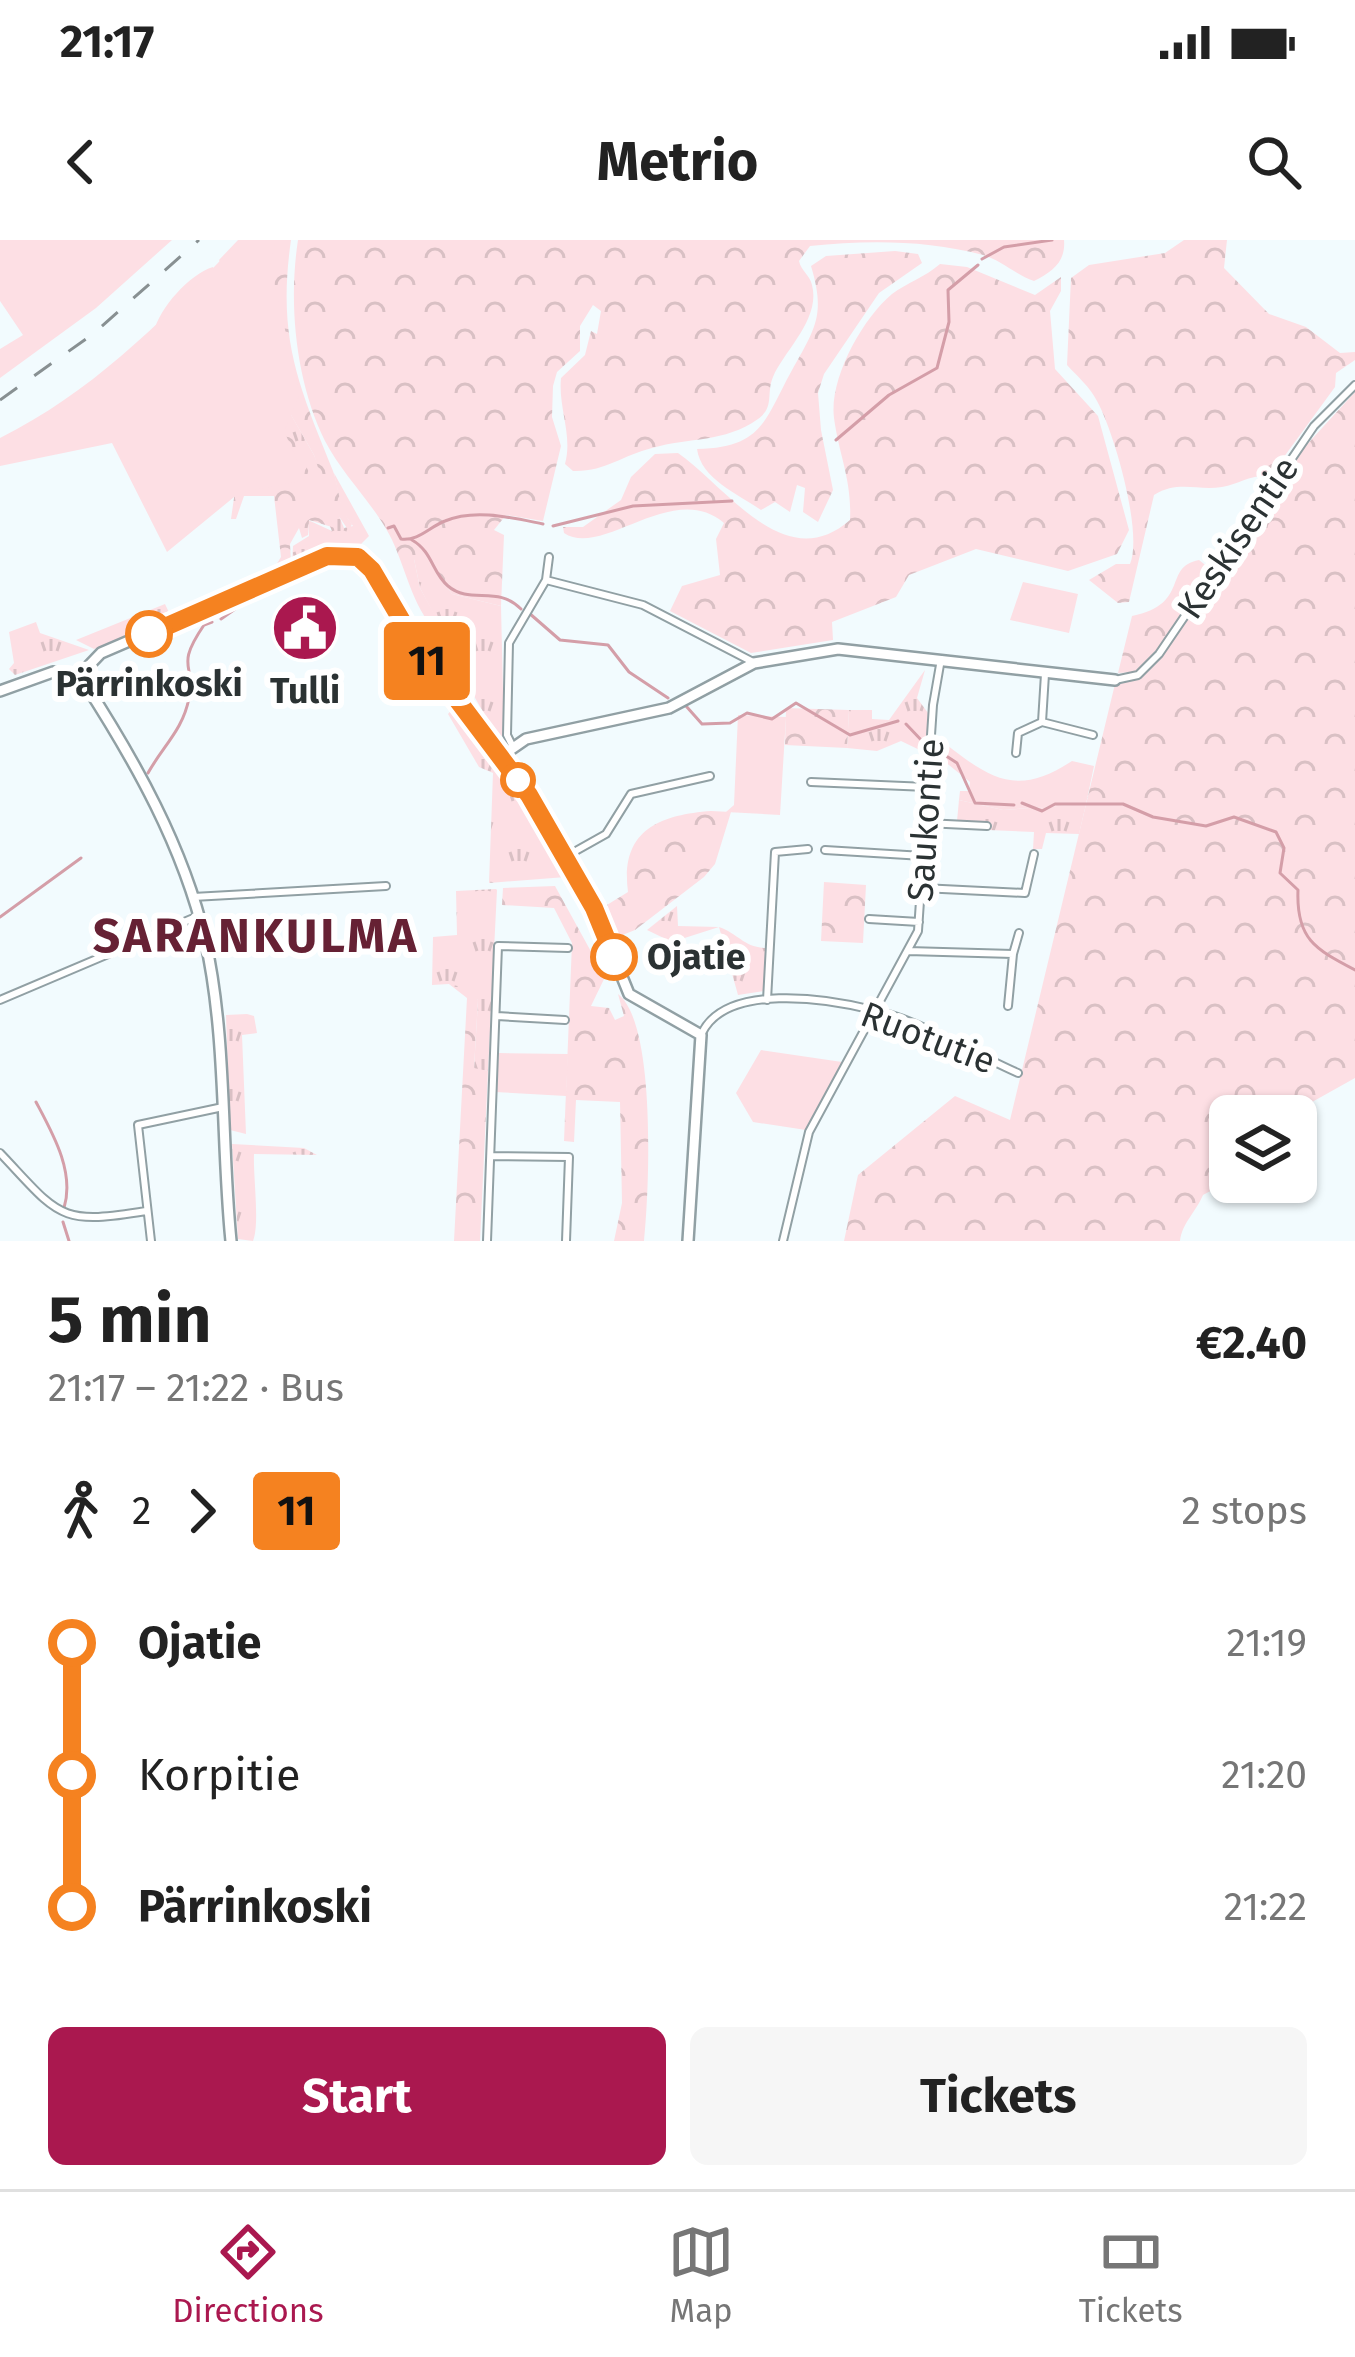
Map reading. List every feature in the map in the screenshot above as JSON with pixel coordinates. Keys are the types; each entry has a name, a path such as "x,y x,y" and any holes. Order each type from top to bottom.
{"street":[{"name":"Keskisentie","path":"1115,680 1138,675 1159,654 1314,426 1355,385"},
{"path":"77,678 100,653 327,556 349,554 372,570 416,645 500,757 566,857 629,994 701,1036 695,1053 688,1241"},
{"path":"513,747 507,735 508,643 546,580 549,557"},
{"path":"546,580 644,604 754,663"},
{"path":"500,757 526,739 670,708 754,663 846,648 1115,680"},
{"name":"Saukontie","path":"783,1241 802,1147 908,951 919,922 927,787 942,657"},
{"path":"1042,722 1045,671"},
{"path":"0,691 53,672 77,678 149,794 193,897 212,980 231,1241"},
{"path":"1016,752 1018,733 1042,722 1093,735"},
{"path":"566,857 606,834 632,794 710,776"},
{"path":"811,782 927,787"},
{"path":"926,823 987,826"},
{"path":"767,1000 775,852 808,849"},
{"path":"825,850 923,856"},
{"path":"922,888 1025,893 1034,854"},
{"path":"193,897 386,886"},
{"path":"0,1000 198,916"},
{"path":"869,919 919,922"},
{"path":"1008,1006 1018,933"},
{"path":"488,1241 498,946 568,948"},
{"path":"908,951 1013,954"},
{"name":"Ruotutie","path":"701,1036 728,1004 767,1000 874,1010 1018,1073"},
{"path":"497,1016 565,1020"},
{"path":"152,1241 138,1125 223,1107"},
{"path":"0,1153 64,1215 96,1220 146,1210"},
{"path":"491,1156 569,1157 566,1241"}],"green space":[{"path":"0,240 172,240 96,308 0,378 0,349 23,335 0,301"},
{"path":"238,240 291,240 287,305 294,360 352,524 349,531 329,502 314,455 268,375 219,260"},
{"path":"240,240 276,240 270,265 300,394 284,431 306,480 239,493 167,552 112,443 0,466 0,438 99,375"},
{"path":"298,240 1064,240 1064,248 1056,265 1034,281 990,257 940,246 875,242 810,246 799,261 812,285 811,310 773,377 763,414 720,436 652,448 604,466 573,471 565,464 561,378 585,355 591,331 597,334 601,311 593,305 580,326 580,351 557,372 553,386 552,417 561,446 543,521 506,515 494,530 504,535 501,606 452,594 431,565 414,559 420,588 442,628 437,632 415,598 389,534 332,453 315,418 297,343"},
{"path":"1184,240 1227,240 1224,268 1269,314 1306,327 1340,353 1355,352 1355,360 1336,373 1335,387 1270,476 1222,487 1171,488 1154,495 1129,602 1118,603 1089,580 1116,564 1130,564 1130,508 1104,416 1091,391 1067,365 1071,278 1089,265 1165,253"},
{"path":"918,254 922,263 879,293 824,374 818,393 833,490 818,522 803,512 805,488 797,485 790,512 775,502 761,510 713,477 697,449 736,443 749,437 767,417 816,321 818,297 811,266 826,256"},
{"path":"940,264 967,267 1035,295 1061,277 1061,291 1050,311 1055,369 1098,416 1129,530 1117,554 1068,571 976,549 909,575 896,597 832,622 833,640 751,653 670,611 682,586 720,575 716,539 724,523 704,512 683,510 598,536 564,533 563,527 583,527 621,500 631,477 655,454 678,453 758,521 780,533 803,538 826,535 850,520 834,418 842,368 881,305"},
{"path":"213,267 335,528 309,520 308,535 302,538 299,528 290,544 291,562 273,570 281,557 274,496 244,496 236,519 231,519 238,470 154,332 177,293"},
{"path":"232,311 314,455 344,528 353,526 342,511 334,473 369,536 356,549 340,547 292,564 293,546 309,536 308,520 332,531"},
{"path":"1355,392 1355,1078 1317,1099 1317,1095 1209,1095 1209,1192 1180,1241 844,1241 858,1175 955,1096 1010,1120 1115,684 1134,680 1155,665 1301,451"},
{"path":"418,556 432,565 452,594 501,606 504,736 497,736 437,632 441,628 420,588 414,559"},
{"path":"1199,560 1213,571 1150,660 1135,672 1118,673 1132,616 1162,603 1181,570"},
{"path":"1023,582 1078,594 1069,633 1010,620"},
{"path":"165,604 172,619 94,649 76,640"},
{"path":"36,622 40,633 89,650 15,675 9,669 14,663 9,632"},
{"path":"925,670 917,698 928,713 926,753 901,741 877,751 847,748 849,710 872,710 872,719 889,720"},
{"path":"454,707 522,798 566,877 489,883 493,773 479,767 448,714"},
{"path":"786,708 849,710 847,748 785,745"},
{"path":"738,715 786,717 780,815 726,812 734,805"},
{"path":"934,735 984,771 1015,781 1051,773 1072,761 1094,766 1086,804 1003,810 959,800 960,791 969,791 970,782 934,753"},
{"path":"959,800 1003,810 1086,804 1079,834 1046,833 1042,849 1033,849 1034,832 988,830 987,823 957,821"},
{"path":"711,811 731,812 715,864 635,930 615,938 602,908 628,892 627,871 637,841 659,823"},
{"path":"824,882 866,885 863,943 821,941"},
{"path":"555,886 605,977 591,1006 609,1008 615,1020 624,1016 618,994 631,1011 639,1038 648,1111 644,1241 614,1241 622,1203 620,1102 576,1100 574,1142 564,1141 572,943 554,908 502,905 503,888"},
{"path":"496,889 488,1071 474,1069 478,1000 449,984 432,985 433,937 457,935 456,891"},
{"path":"677,906 678,926 719,927 672,942 647,930"},
{"path":"719,927 766,948 764,991 738,995"},
{"path":"449,984 466,988 478,1000 474,1068 488,1071 480,1241 454,1241 467,998"},
{"path":"226,1015 254,1016 257,1033 242,1035 246,1134 230,1130"},
{"path":"761,1050 842,1062 806,1130 753,1122 736,1093"},
{"path":"499,1053 568,1054 566,1096 495,1092"},
{"path":"232,1144 304,1148 317,1155 254,1154 253,1241 238,1239"}],"waterway":[{"path":"982,259 1004,247 1052,240"},
{"path":"836,440 889,395 937,368 949,322 948,290 978,265"},
{"path":"553,526 633,506 732,501"},
{"path":"388,528 394,526 401,539 407,539 469,515 543,524"},
{"path":"412,540 443,581 457,591 503,598 521,609"},
{"path":"221,619 238,607"},
{"path":"529,613 560,640 608,645 629,672 668,698"},
{"path":"148,773 182,719 189,698 190,650 204,625 212,622"},
{"path":"686,706 702,724 730,723 747,713 772,719 796,703 850,735 898,721"},
{"path":"906,724 925,744"},
{"path":"934,748 957,763 975,803 1014,805"},
{"path":"1022,803 1042,811 1055,804 1123,804 1153,817 1206,826 1234,817 1276,832 1284,848 1280,873 1298,890 1305,931 1329,956 1355,970"},
{"path":"0,917 81,858"},
{"path":"36,1102 64,1167 64,1208"},
{"path":"63,1222 69,1241"}],"railway":[{"path":"0,400 93,334 199,240"}],"bus line":[{"name":"11","path":"149,634 327,556 358,557 372,570 416,645 529,795 594,908 614,957"}],"place":[{"name":"Tulli","path":"305,628"},
{"name":"Pärrinkoski","path":"149,634"},
{"name":"Ojatie","path":"614,957"}],"district":[{"name":"SARANKULMA","path":"256,936"}]}
